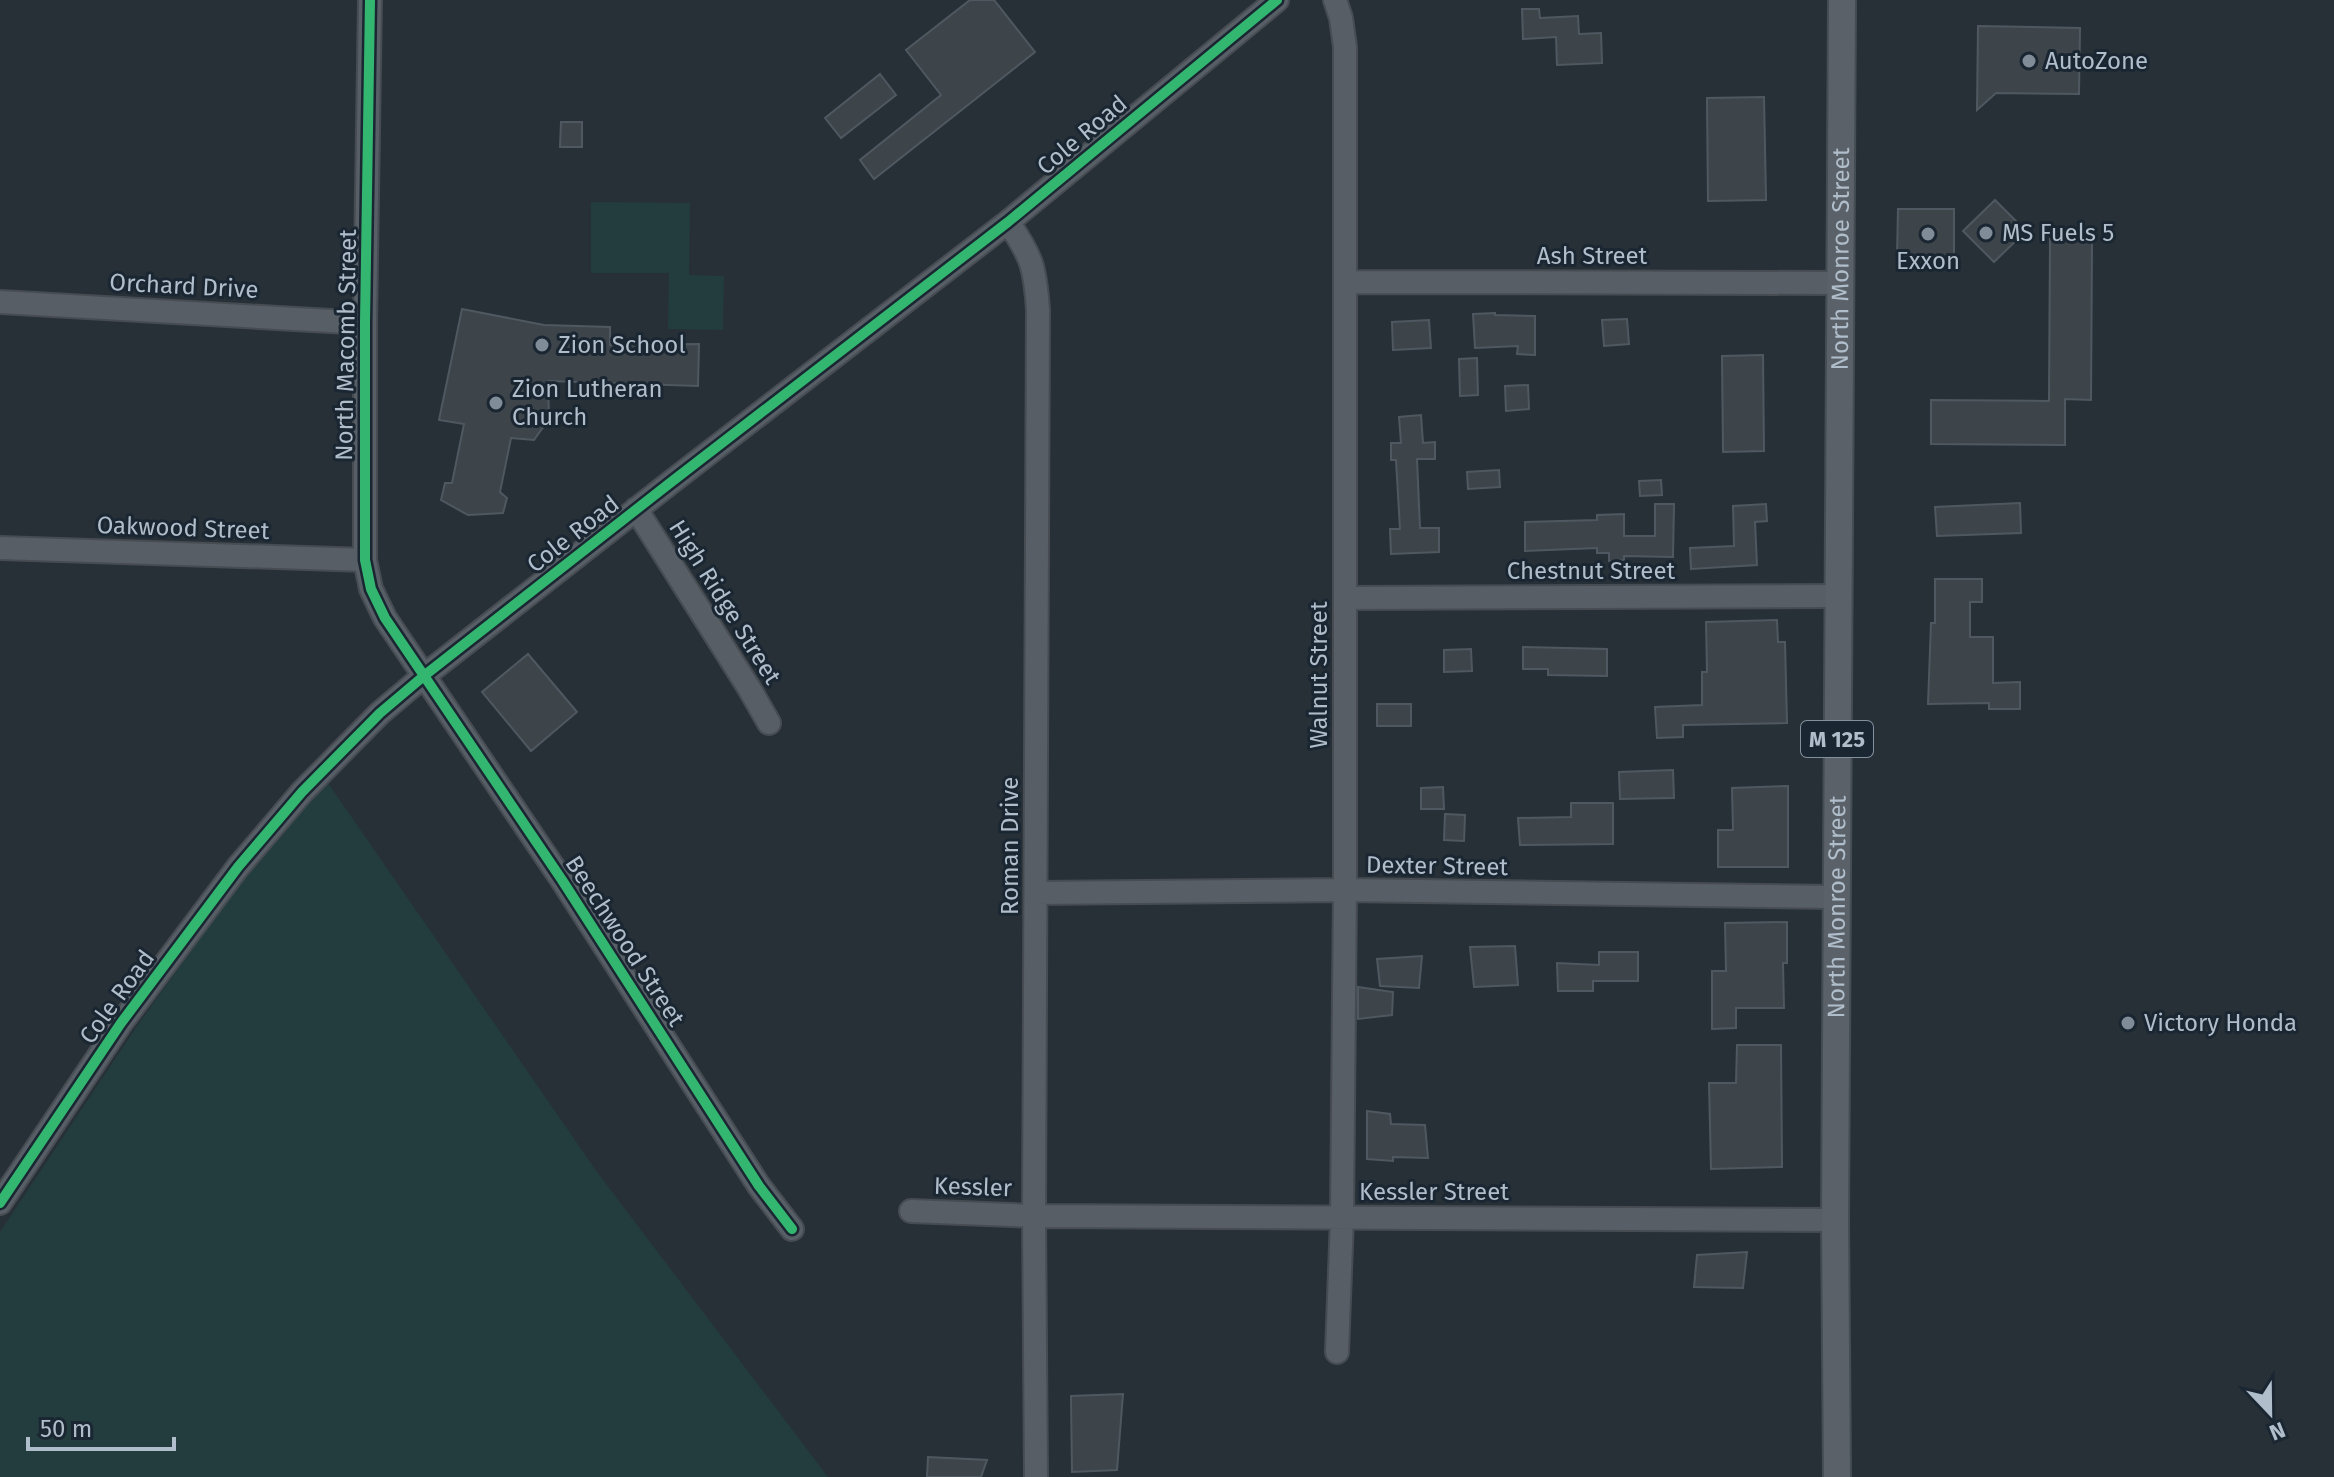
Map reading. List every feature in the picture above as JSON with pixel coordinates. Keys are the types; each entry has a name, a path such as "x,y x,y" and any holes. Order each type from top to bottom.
{"main road":[{"name":"North Monroe Street","path":"1837,1477 1836,897 1842,0"}],"street":[{"name":"North Macomb Street","path":"370,0 365,560 371,589 385,618 425,675"},
{"name":"Cole Road","path":"0,1203 121,1023 238,867 302,792 380,713 636,509 1008,222 1277,0"},
{"name":"Walnut Street","path":"1335,0 1345,47 1345,890 1342,1218 1337,1352"},
{"name":"Roman Drive","path":"1008,222 1028,252 1036,277 1038,310 1034,1216 1036,1477"},
{"name":"Ash Street","path":"1345,282 1840,283"},
{"name":"Orchard Drive","path":"0,302 365,323"},
{"name":"High Ridge Street","path":"636,509 769,723"},
{"name":"Oakwood Street","path":"0,548 365,560"},
{"name":"Chestnut Street","path":"1345,598 1838,596"},
{"name":"Beechwood Street","path":"425,675 562,880 759,1186 792,1229"},
{"name":"Dexter Street","path":"1036,893 1345,890 1836,897"},
{"name":"Kessler","path":"911,1211 1034,1216"},
{"name":"Kessler Street","path":"1034,1216 1835,1220"}],"green space":[{"path":"591,202 690,203 689,275 724,276 723,330 668,329 669,273 591,273"},
{"path":"328,783 597,1172 828,1477 0,1477 0,1232 137,1026 219,912"}],"building":[{"path":"970,0 994,0 1035,52 874,179 860,160 941,95 906,50"},
{"path":"1522,9 1539,9 1540,18 1578,16 1579,34 1601,33 1602,63 1557,65 1556,37 1523,39"},
{"name":"AutoZone","path":"1978,26 2080,28 2079,94 1996,93 1977,110"},
{"path":"880,74 896,95 841,138 825,118"},
{"path":"1764,97 1766,200 1708,201 1707,98"},
{"path":"561,122 582,122 582,147 560,147"},
{"path":"1995,200 2026,231 1994,262 1963,231"},
{"path":"1898,209 1954,209 1954,257 1897,256"},
{"path":"2050,239 2092,239 2091,400 2065,399 2065,445 1931,444 1931,400 2049,401"},
{"name":"Zion Lutheran Church","path":"462,309 544,325 610,327 610,345 699,344 698,386 548,381 549,419 534,440 511,438 500,492 507,498 503,513 468,515 441,500 445,483 452,483 464,424 439,420"},
{"path":"1473,314 1535,316 1535,355 1517,354 1518,346 1475,348"},
{"path":"1627,319 1629,344 1604,346 1602,320"},
{"path":"1429,320 1431,348 1393,350 1392,322"},
{"path":"1763,355 1764,451 1723,452 1722,356"},
{"path":"1477,358 1478,395 1460,396 1459,359"},
{"path":"1528,385 1529,409 1506,411 1505,386"},
{"path":"1421,415 1423,443 1435,442 1435,459 1417,459 1420,528 1439,528 1439,552 1391,554 1390,529 1400,529 1396,460 1391,460 1391,443 1401,443 1399,417"},
{"path":"1499,470 1500,487 1468,489 1467,472"},
{"path":"1661,480 1662,495 1640,496 1639,481"},
{"path":"2020,503 2021,533 1937,536 1935,507"},
{"path":"1655,504 1674,504 1673,557 1624,556 1624,560 1609,561 1609,553 1597,553 1597,548 1525,551 1525,522 1597,520 1597,515 1624,514 1624,536 1655,536"},
{"path":"1766,504 1767,521 1755,522 1757,565 1691,569 1690,548 1734,546 1733,506"},
{"path":"1935,579 1982,579 1982,602 1970,602 1970,637 1993,637 1993,683 2020,682 2020,709 1989,709 1989,703 1928,704 1931,623 1935,623"},
{"path":"1777,620 1778,642 1785,642 1787,723 1683,725 1683,737 1657,738 1655,707 1702,705 1702,672 1707,672 1706,622"},
{"path":"1523,647 1607,649 1607,676 1548,675 1548,669 1523,669"},
{"path":"1471,649 1472,671 1444,672 1444,650"},
{"path":"528,654 577,712 531,751 482,692"},
{"path":"1377,704 1411,704 1411,726 1377,726"},
{"path":"1673,770 1674,798 1620,799 1619,772"},
{"path":"1788,786 1788,867 1718,867 1718,830 1733,830 1732,788"},
{"path":"1443,787 1444,809 1421,809 1421,788"},
{"path":"1571,803 1613,803 1613,844 1520,845 1518,818 1571,817"},
{"path":"1445,814 1465,815 1464,841 1444,840"},
{"path":"1787,922 1787,963 1783,963 1784,1008 1736,1008 1736,1028 1712,1029 1712,971 1726,971 1725,923"},
{"path":"1515,946 1518,985 1474,987 1470,947"},
{"path":"1599,952 1638,952 1638,981 1593,981 1593,991 1558,991 1557,963 1599,965"},
{"path":"1422,956 1419,988 1380,986 1377,959"},
{"path":"1358,987 1393,992 1392,1015 1358,1019"},
{"path":"1737,1045 1781,1045 1782,1167 1711,1169 1709,1083 1736,1083"},
{"path":"1367,1111 1390,1114 1391,1124 1425,1125 1428,1158 1393,1157 1393,1161 1367,1159"},
{"path":"1747,1252 1743,1288 1694,1287 1697,1255"},
{"path":"1123,1394 1117,1470 1072,1472 1071,1396"},
{"path":"928,1457 987,1460 981,1477 927,1477"}],"cycle path":[{"path":"370,0 365,560 371,589 385,618 562,880 759,1186 792,1229"},
{"path":"0,1203 121,1023 238,867 302,792 380,713 670,483 1008,222 1277,0"}],"place":[{"name":"AutoZone","path":"2029,61"},
{"name":"MS Fuels 5","path":"1986,233"},
{"name":"Exxon","path":"1928,234"},
{"name":"Zion School","path":"542,345"},
{"name":"Zion Lutheran Church","path":"496,403"},
{"name":"Victory Honda","path":"2128,1023"}]}
